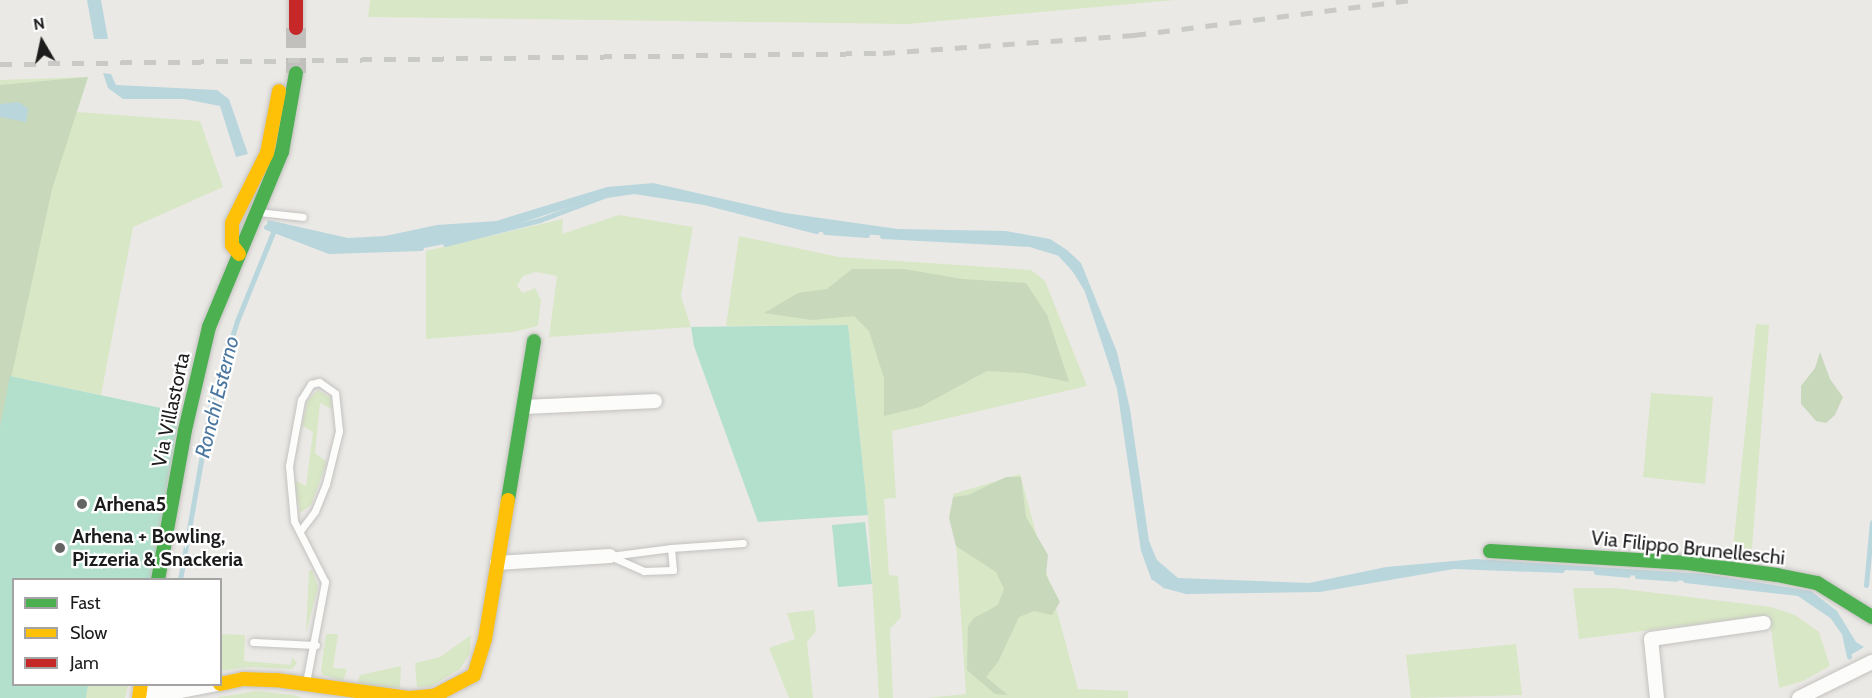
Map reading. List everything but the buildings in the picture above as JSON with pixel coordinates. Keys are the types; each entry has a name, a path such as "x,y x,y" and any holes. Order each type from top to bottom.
{"street":[{"path":"296,0 296,28"},
{"name":"Via Villastorta","path":"158,578 197,373 209,327 255,212 282,152 296,73"},
{"path":"239,254 232,244 232,223 267,153 279,91"},
{"path":"222,683 243,679 409,698 434,696 474,675 485,639 525,407 534,341"},
{"path":"525,407 655,402"},
{"name":"Via Filippo Brunelleschi","path":"1490,551 1688,563 1777,575 1817,583 1872,617"},
{"path":"497,563 610,556"},
{"path":"1658,698 1651,639 1764,623"},
{"path":"1799,698 1837,682 1868,664"},
{"path":"140,691 171,693 208,686"}],"lane":[{"path":"255,212 303,217"},
{"path":"300,531 315,511 326,484 339,431 335,393 319,382 311,384 300,399 289,466 290,494 300,531 326,582 316,645 305,687"},
{"path":"610,556 670,548 743,543"},
{"path":"610,556 644,570 673,570 670,548"},
{"path":"253,642 316,645"}],"green space":[{"path":"370,0 1175,0 908,24 368,17"},
{"path":"88,77 77,112 200,121 223,187 133,227 101,395 10,376 0,428 0,80"},
{"path":"88,77 52,189 0,429 0,85"},
{"path":"619,215 693,227 681,296 691,327 549,337 557,276 536,272 523,276 517,286 523,293 535,288 541,300 538,326 513,332 426,339 426,251 563,219 562,234"},
{"path":"739,236 839,257 1031,270 1045,281 1087,386 892,431 896,498 884,499 889,575 898,576 901,617 890,629 893,698 879,698 868,515 848,325 726,326"},
{"path":"852,269 904,269 962,279 1026,283 1047,315 1069,382 1025,373 987,371 920,407 884,416 884,378 869,331 854,316 812,320 764,313 798,293 827,289"},
{"path":"1756,324 1769,325 1751,561 1732,559"},
{"path":"848,325 868,515 758,522 694,346 691,327"},
{"path":"1820,352 1830,379 1843,397 1835,415 1826,423 1816,421 1801,404 1801,386 1815,368"},
{"name":"Arhena5","path":"10,376 180,412 151,578 12,578 12,686 88,686 86,698 0,698 0,428"},
{"path":"318,390 331,398 332,409 320,403 315,453 327,462 311,505 300,513 294,480 306,486 313,432 302,425 308,400"},
{"path":"1651,393 1713,397 1705,484 1643,477"},
{"path":"1020,474 1078,689 1128,691 1128,698 927,698 966,694 953,494"},
{"path":"1006,477 1021,477 1026,517 1048,555 1046,575 1060,602 1052,615 1034,611 1019,617 998,662 986,677 1008,695 995,694 967,670 968,626 974,618 998,605 1004,589 996,572 956,546 949,518 953,497 968,495"},
{"path":"865,522 872,584 838,587 832,525"},
{"path":"312,570 318,587 306,633 309,571"},
{"path":"1573,588 1615,588 1771,607 1795,615 1819,632 1830,666 1803,681 1779,688 1769,615 1579,639"},
{"path":"814,610 816,631 807,642 813,698 789,698 769,648 795,639 787,613"},
{"path":"222,634 245,635 244,661 291,665 292,657 297,663 292,669 248,667 222,671"},
{"path":"326,634 338,634 333,668 347,669 343,681 323,675 321,671"},
{"path":"471,635 470,653 460,669 430,687 417,687 415,663 440,657"},
{"path":"1516,644 1522,695 1411,698 1406,655"},
{"path":"401,666 400,688 357,686 360,675"},
{"path":"88,686 128,686 125,698 86,698"},
{"path":"256,691 293,695 303,698 215,698"}],"water":[{"path":"87,0 101,0 108,39 94,39"},
{"path":"103,73 111,74 116,85 217,90 229,99 248,154 236,157 220,106 184,99 123,99 108,88"},
{"path":"19,102 28,109 26,122 0,117 0,104"},
{"path":"653,183 785,213 898,229 1006,231 1050,239 1067,250 1081,263 1117,352 1130,409 1149,541 1157,560 1178,578 1309,583 1386,567 1476,559 1705,574 1811,591 1837,611 1856,642 1864,647 1849,656 1844,633 1832,616 1798,593 1590,571 1453,566 1319,589 1187,591 1164,585 1153,577 1143,550 1119,388 1087,291 1059,253 1030,244 805,231 704,202 634,191 606,195 475,238 419,249 329,251 266,227 268,220 348,238 385,236 437,225 496,221 607,187"}],"waterway":[{"path":"445,244 540,220 606,195 634,191 704,202 816,231"},
{"path":"266,227 329,251 421,248"},
{"name":"Ronchi Esterno","path":"180,578 211,404 237,321 274,230"},
{"path":"825,232 867,235"},
{"path":"882,236 1030,244 1059,253 1074,269 1087,291 1119,388 1143,550 1153,577 1164,585 1187,591 1319,589 1453,566 1562,570"},
{"path":"1866,585 1872,522"},
{"path":"1596,572 1628,575"},
{"path":"1637,576 1676,579"},
{"path":"1685,580 1798,593 1832,616 1844,633 1849,656"}],"tunnel":[{"path":"296,28 296,73"}],"railway":[{"path":"0,64 883,53 1134,35 1413,0"}],"traffic: fast":[{"path":"158,578 185,430 209,327 282,152 296,73"},
{"path":"508,500 534,341"},
{"path":"1490,551 1688,563 1777,575 1817,583 1872,617"}],"traffic: slow":[{"path":"239,254 232,245 232,223 267,153 279,91"},
{"path":"222,684 243,679 276,680 409,698 434,696 474,675 485,639 508,500"},
{"path":"139,698 141,686"}],"traffic: jam":[{"path":"296,0 296,28"}],"place":[{"name":"Arhena5","path":"82,504"},
{"name":"Arhena + Bowling, Pizzeria & Snackeria","path":"60,548"}]}
